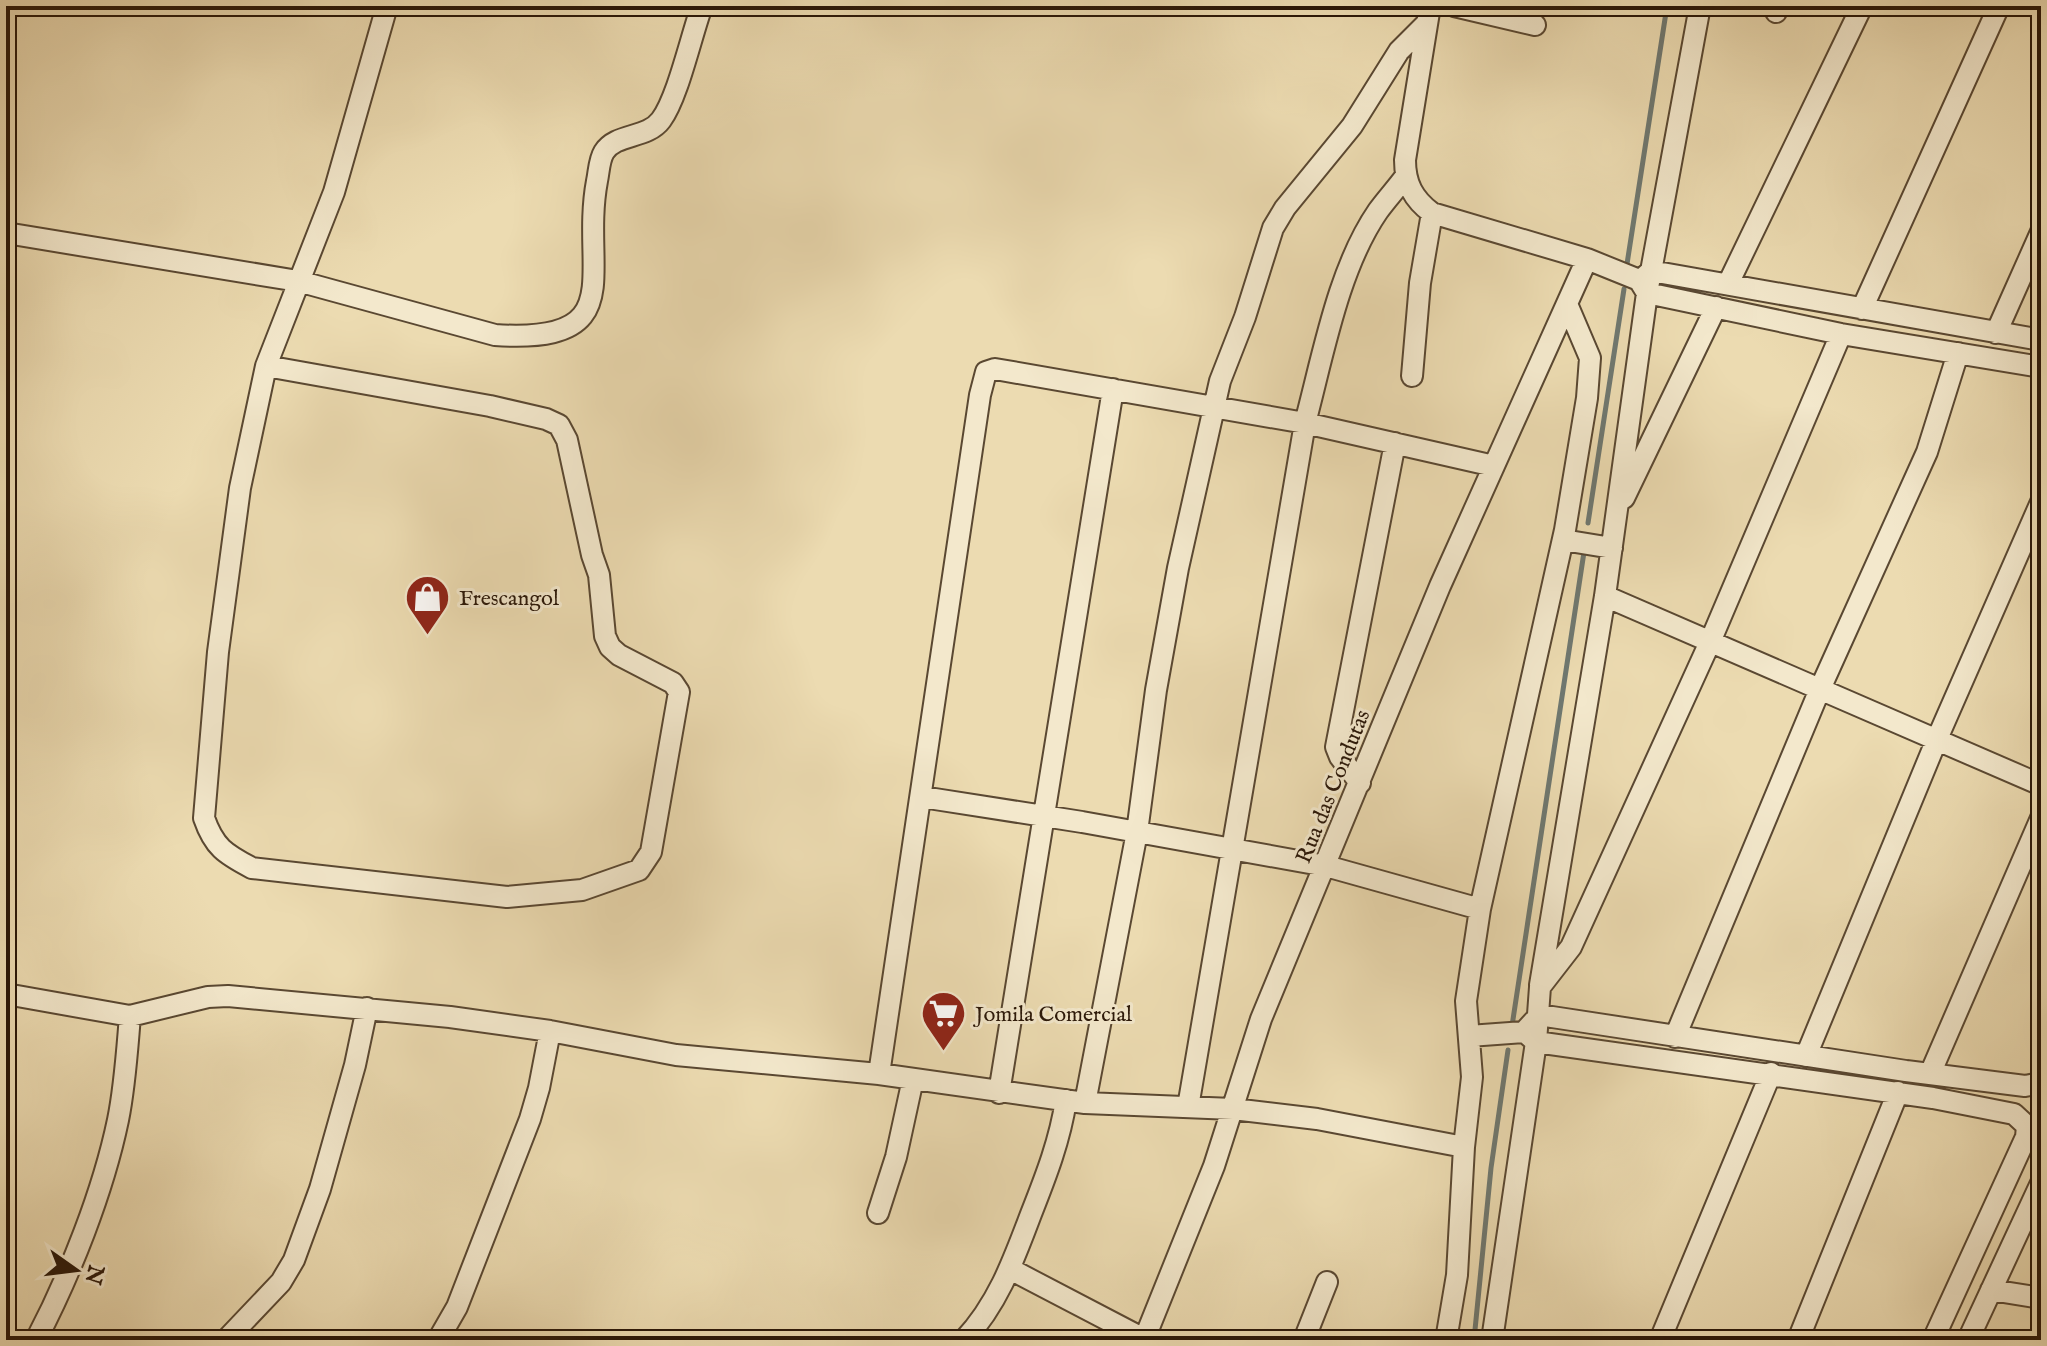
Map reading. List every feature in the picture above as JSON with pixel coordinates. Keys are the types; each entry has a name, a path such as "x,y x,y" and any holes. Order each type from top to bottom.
{"street":[{"path":"266,366 490,406 559,425 567,440 599,575 605,636 610,647 619,655 673,683 679,692 651,852 639,870 582,890 507,897 252,868 212,841 204,818 218,652 240,488 266,366 343,165 387,6"},
{"path":"6,233 298,281 495,335 523,337 557,332 584,318 590,305 594,197 605,149 616,141 641,135 661,121 676,87 702,6"},
{"path":"1454,6 1535,25"},
{"path":"1492,1340 1530,1037 1539,1015 1540,987 1605,596 1646,281 1700,6"},
{"path":"1728,284 1862,6"},
{"path":"1862,309 1999,6"},
{"path":"1428,15 1407,139 1405,177 1421,205 1432,213 1587,259 1716,307 1841,334 2041,367"},
{"path":"964,1340 993,1301 1010,1269 1075,1102 1137,832 1156,690 1212,407 1273,228 1297,191 1352,126 1394,57 1428,15"},
{"path":"1188,1107 1305,423 1331,327 1356,252 1376,213 1405,177"},
{"path":"1412,376 1420,283 1432,213"},
{"path":"1996,333 2041,232"},
{"name":"Rua das Condutas","path":"1144,1339 1214,1166 1261,1019 1440,586 1587,259"},
{"path":"1646,281 1728,284 2041,340"},
{"path":"1446,1340 1457,1275 1464,1147 1472,1077 1466,1001 1480,909 1563,540 1587,398 1590,358 1567,304"},
{"path":"1616,516 1716,307"},
{"path":"1540,987 1571,947 1710,642 1841,334"},
{"path":"1675,1037 1820,689 1927,452 1958,353"},
{"path":"879,1074 980,395 986,372 995,369 1305,423 1494,466"},
{"path":"999,1093 1113,389"},
{"path":"1360,783 1336,747 1395,443"},
{"path":"1806,1056 1937,739 2041,502"},
{"path":"1563,540 1612,548"},
{"path":"1605,596 2041,785"},
{"path":"922,797 1044,815 1326,866 1480,909"},
{"path":"1930,1074 2041,818"},
{"path":"6,994 130,1016 208,997 228,996 367,1008 550,1031 676,1055 879,1074 1075,1102 1233,1109 1317,1119 1464,1147"},
{"path":"226,1340 281,1282 294,1260 320,1189 355,1065 367,1008"},
{"path":"1539,1015 1930,1074 2025,1086 2040,1084"},
{"path":"36,1340 57,1298 108,1160 127,1063 130,1016"},
{"path":"438,1340 457,1307 530,1119 550,1031"},
{"path":"1469,1036 1503,1033 1898,1092 2014,1114 2034,1132"},
{"path":"1660,1340 1771,1073"},
{"path":"878,1213 896,1157 913,1079"},
{"path":"2034,1132 2024,1108 2026,1099 2040,1084"},
{"path":"1798,1340 1898,1092"},
{"path":"1933,1340 2026,1137 2034,1132"},
{"path":"1968,1340 2041,1183"},
{"path":"1010,1269 1144,1339"},
{"path":"1304,1340 1327,1282"},
{"path":"1991,1290 2041,1298"}],"waterway":[{"path":"1627,264 1667,6"},
{"path":"1588,523 1624,289"},
{"path":"1512,1026 1584,552"},
{"path":"1474,1340 1491,1168 1508,1050"}],"place":[{"name":"Frescangol","path":"428,636"},
{"name":"Jomila Comercial","path":"944,1052"}]}
